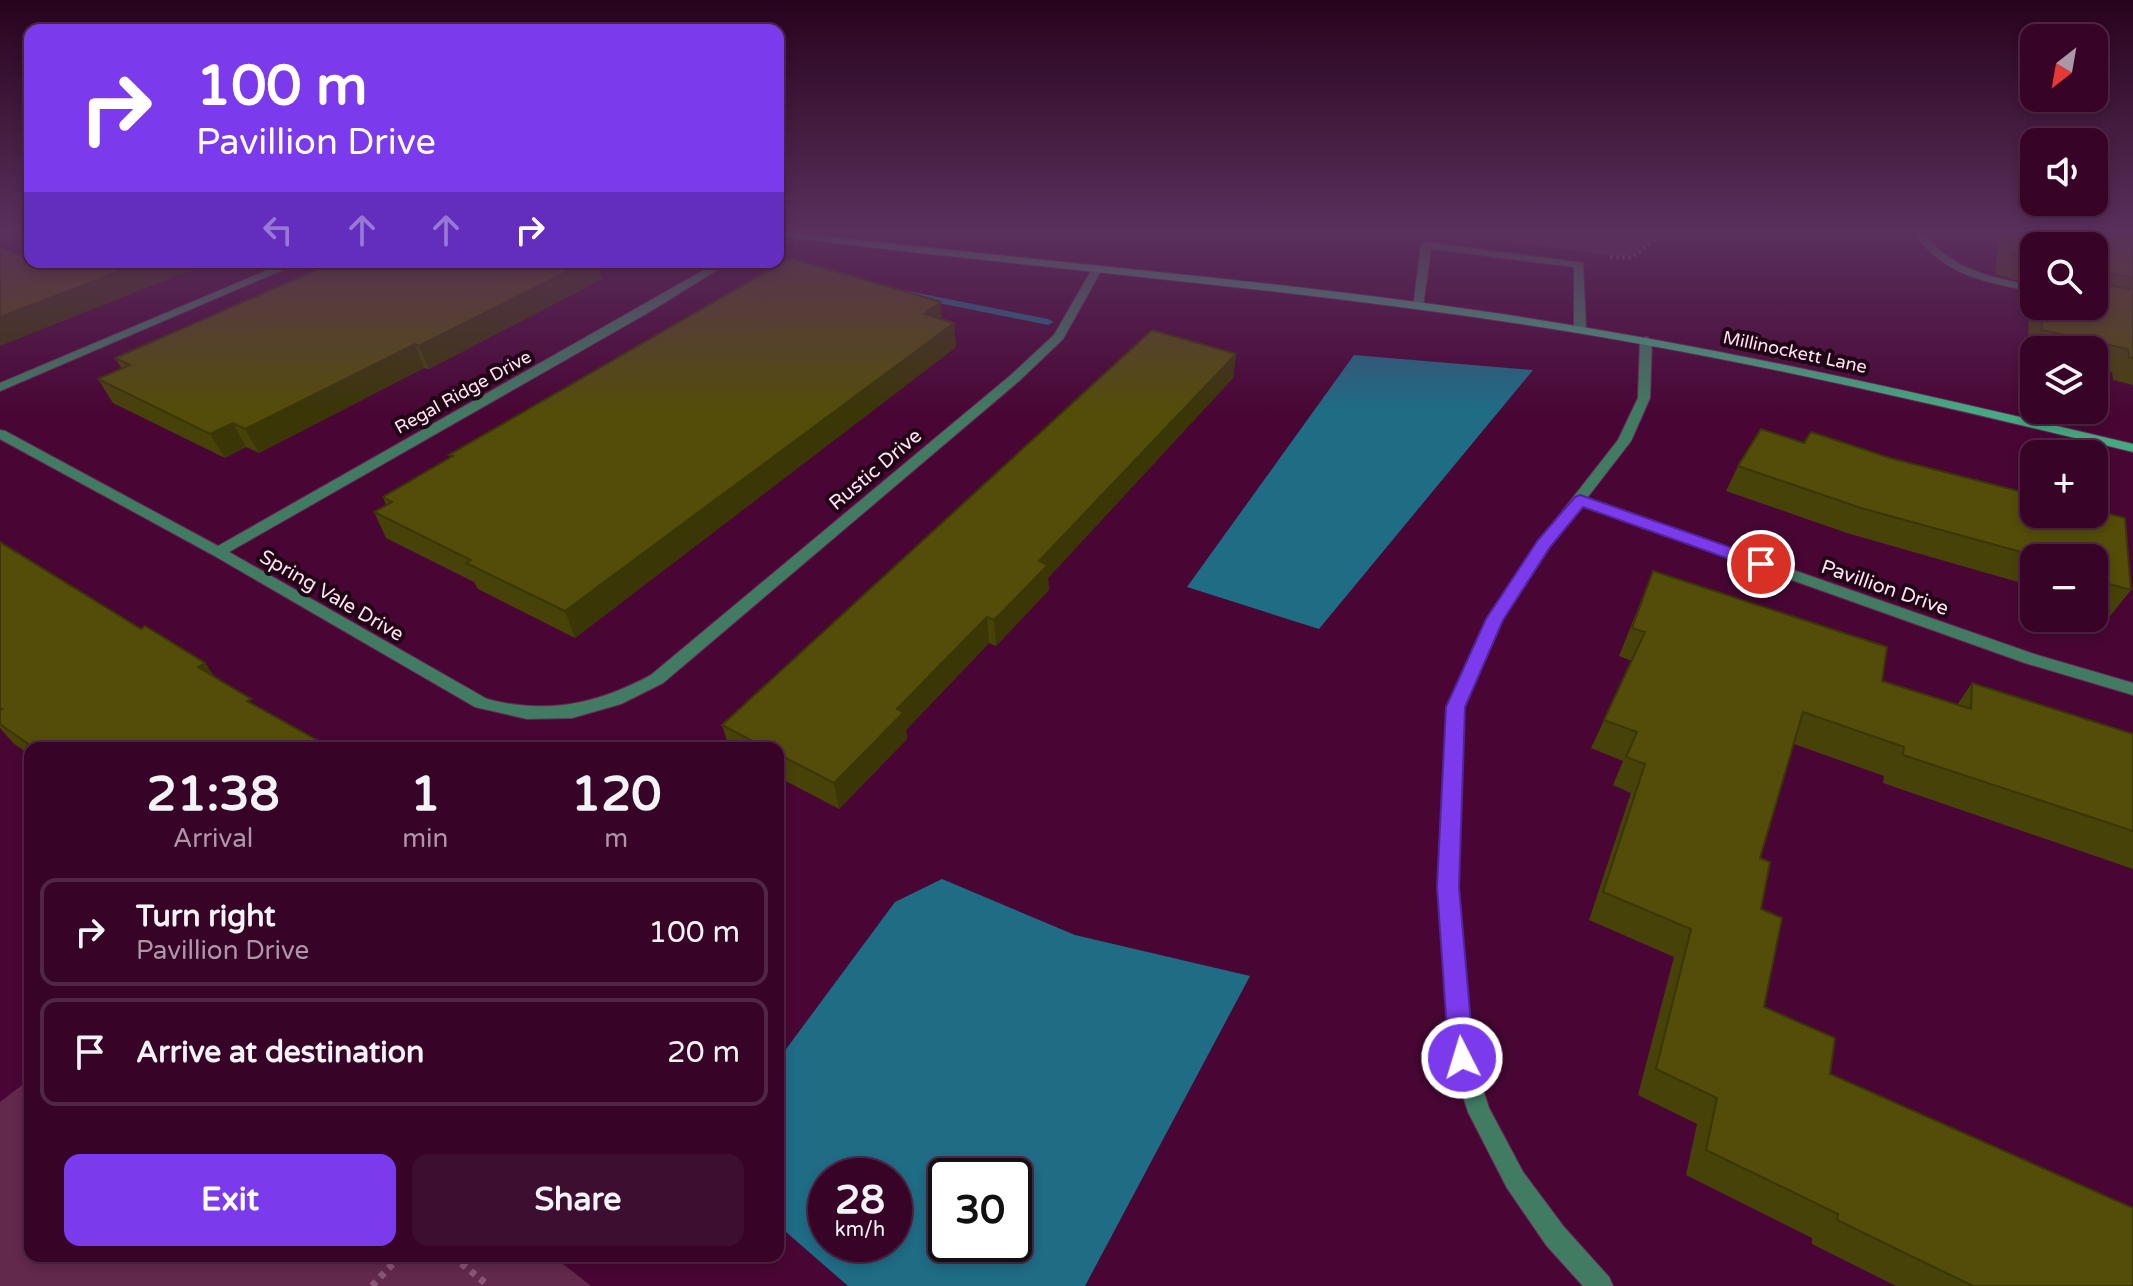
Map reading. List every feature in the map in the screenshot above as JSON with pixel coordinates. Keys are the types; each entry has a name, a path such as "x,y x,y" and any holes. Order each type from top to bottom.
{"street":[{"path":"0,387 223,293"},
{"name":"Regal Ridge Drive","path":"218,552 674,293"},
{"name":"Rustic Drive","path":"657,679 1048,347 1059,337 1084,293"},
{"name":"Millinockett Lane","path":"1298,293 1417,306 1646,340 1953,404 2133,448"},
{"path":"1417,306 1419,293"},
{"path":"1579,293 1580,330"},
{"path":"1600,1286 1555,1236 1515,1180 1479,1112 1462,1058 1448,887 1455,707 1495,619 1544,544 1624,441 1644,398 1646,340"},
{"name":"Spring Vale Drive","path":"0,434 218,552 481,703 533,715 566,714 599,708 632,695 657,679"},
{"name":"Pavillion Drive","path":"1580,500 2031,659 2133,689"}],"path":[{"path":"372,1286 394,1262"},
{"path":"459,1262 489,1286"}],"shaded area":[{"path":"24,1084 24,1262 561,1262 591,1286 0,1286 0,1102"}],"water":[{"path":"1354,355 1533,370 1319,629 1187,587"},
{"path":"942,879 1075,935 1250,976 1085,1286 848,1286 820,1262 912,1262 912,1158 808,1158 808,1251 784,1230 784,1052 895,902"}],"building":[{"path":"0,293 63,293 0,317"},
{"path":"264,293 524,293 245,429 233,423 210,434 98,379 130,365 115,358"},
{"path":"729,293 910,293 941,302 924,314 954,323 565,611 466,563 471,560 374,512 392,502 383,497 453,456 449,455"},
{"path":"2108,293 2133,293 2133,358 2129,357 2128,349 2108,345 2108,336 2069,336 2042,330 2042,320 2108,320"},
{"path":"1152,330 1236,354 1039,561 1048,565 994,620 987,617 897,709 904,712 834,783 784,757 784,742 755,742 722,725"},
{"path":"1761,429 1804,443 1811,432 1890,458 2020,491 2020,528 2108,528 2108,514 2125,518 2131,590 2108,584 2108,544 2020,544 2020,552 1861,508 1738,466"},
{"path":"0,542 141,629 145,626 205,663 198,667 251,699 247,701 320,742 26,742 0,724"},
{"path":"1653,571 1887,647 1882,681 1971,709 1972,683 2133,734 2133,831 1903,755 1904,747 1803,712 1760,858 1770,862 1761,909 1782,918 1764,1007 1835,1038 1830,1074 2133,1208 2133,1286 1973,1286 1837,1220 1838,1214 1706,1150 1717,1098 1656,1069 1691,929 1603,892 1645,764 1626,757 1637,732 1604,720 1645,632 1632,628"}],"waterway":[{"path":"908,294 1048,322"}],"route":[{"path":"1462,1058 1448,887 1455,707 1495,619 1544,544 1580,500 1761,564"}]}
